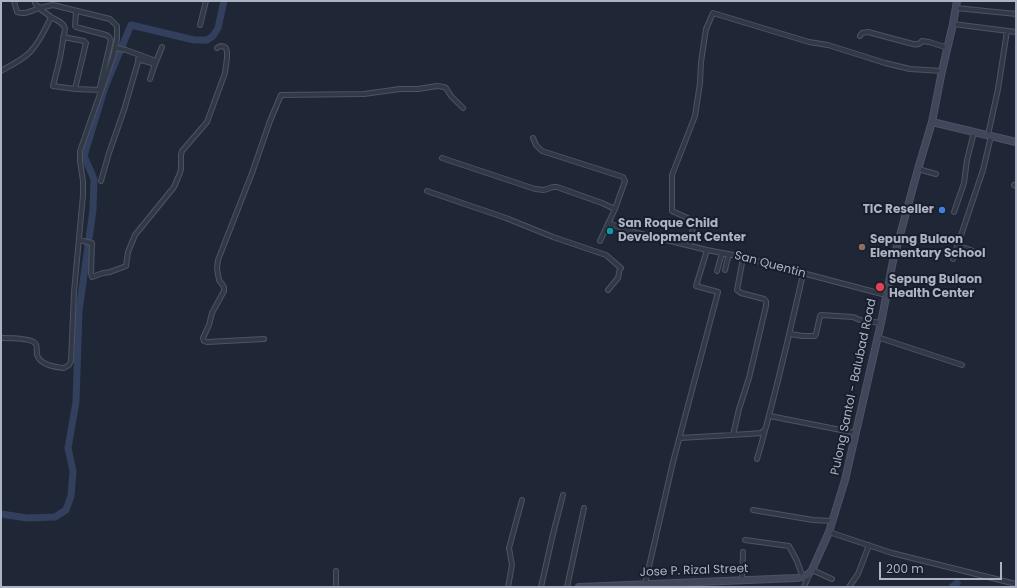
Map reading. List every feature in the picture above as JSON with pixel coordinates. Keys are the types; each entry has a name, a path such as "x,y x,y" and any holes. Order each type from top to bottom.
{"street":[{"path":"1,338 32,341 36,345 39,358 43,362 62,368 69,365 71,361 74,292 81,240 83,195 83,181 79,154 80,147 117,48 117,30 114,22 110,19 53,5 39,8 28,13 18,13 16,12 14,1"},
{"path":"35,1 39,8 61,22 64,26 59,62 53,86 100,91"},
{"path":"200,25 206,1"},
{"name":"Pulong Santol - Balubad Road","path":"808,574 829,532 845,480 881,323 893,259 932,122 957,1"},
{"path":"956,8 1016,14"},
{"path":"76,11 76,27 106,35 111,40 100,91"},
{"path":"690,245 694,221 672,211 672,175 695,116 706,29 713,13 809,42 828,45 910,69 942,71"},
{"path":"1,70 18,61 30,52 47,27 51,17"},
{"path":"953,24 1016,32"},
{"path":"953,259 983,170 1007,31"},
{"path":"860,36 862,33 868,32 916,45 922,41 948,48"},
{"path":"63,37 84,41 86,43 75,89"},
{"path":"81,240 92,243 92,277 126,266 128,252 135,235 174,187 180,174 182,152 208,119 222,83 228,52 223,46 217,48"},
{"path":"150,79 162,47"},
{"path":"117,48 156,62"},
{"path":"101,181 139,57"},
{"path":"264,339 207,342 203,338 212,313 224,291 224,287 219,280 217,269 218,260 281,95 364,94 437,86 446,88 451,96 463,108"},
{"path":"932,122 1016,142"},
{"path":"954,212 964,183 966,160 974,132"},
{"path":"533,138 536,145 542,151 623,177 625,181 615,209 600,241"},
{"path":"442,158 535,190 544,190 553,186 557,187 615,209"},
{"path":"918,169 936,174"},
{"path":"427,191 606,255 621,268 618,278 608,290"},
{"name":"San Quentin","path":"608,223 633,232 729,254 886,295"},
{"path":"957,245 973,251"},
{"path":"645,584 680,438 718,292 696,286 707,250"},
{"path":"717,271 722,253"},
{"path":"725,270 729,254"},
{"path":"733,435 739,409 749,378 767,302 764,299 741,293 737,290 744,258"},
{"path":"757,460 770,416 803,274"},
{"path":"790,334 815,336 821,314 850,317 881,323"},
{"path":"877,337 962,365"},
{"path":"770,416 856,433"},
{"path":"680,438 761,433 766,430"},
{"path":"541,587 563,496"},
{"path":"508,587 512,565 509,548 522,500"},
{"path":"567,587 584,508"},
{"path":"754,510 813,520 832,521"},
{"path":"829,532 892,553 1016,584"},
{"path":"744,540 789,546 797,561 808,574 832,579"},
{"path":"849,587 858,574 870,545"},
{"path":"742,580 743,552"},
{"path":"336,571 336,587"},
{"path":"804,587 808,574"},
{"name":"Jose P. Rizal Street","path":"579,587 742,580 808,574"}],"waterway":[{"path":"1,514 27,518 55,517 66,510 71,496 73,471 68,448 76,402 79,311 93,210 94,179 84,156 105,87 131,25 194,40 207,40 213,36 218,28 224,1"},
{"path":"952,587 957,583"}],"place":[{"name":"TIC Reseller","path":"942,210"},
{"name":"San Roque Child Development Center","path":"610,231"},
{"name":"Sepung Bulaon Elementary School","path":"862,247"},
{"name":"Sepung Bulaon Health Center","path":"880,287"}]}
